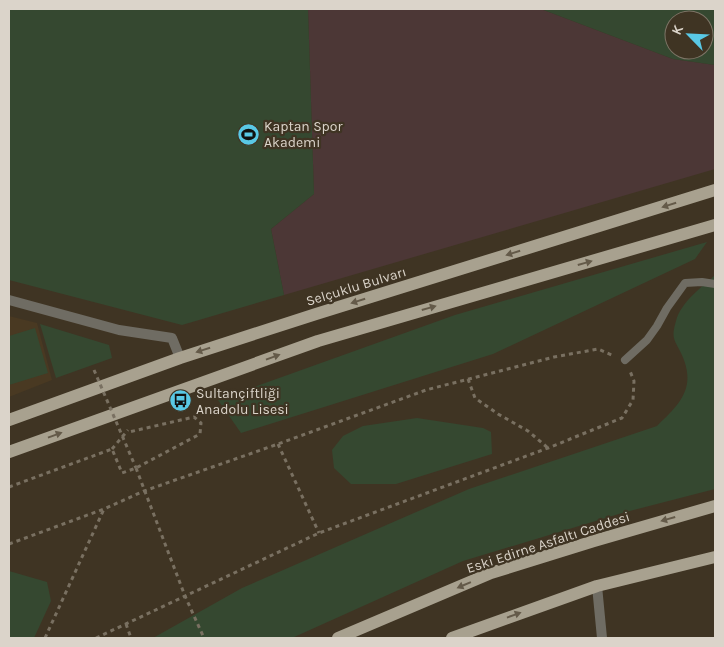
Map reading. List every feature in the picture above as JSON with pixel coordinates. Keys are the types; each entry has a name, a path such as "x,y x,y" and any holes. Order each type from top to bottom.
{"main road":[{"name":"Selçuklu Bulvarı","path":"9,420 180,358 715,190"},
{"path":"9,452 318,341 715,225"},
{"name":"Eski Edirne Asfaltı Caddesi","path":"338,638 491,573 715,506"},
{"path":"452,638 597,586 715,557"}],"street":[{"path":"9,300 119,330 172,338 180,358"},
{"path":"597,586 602,638"}],"lane":[{"path":"625,360 657,326 685,283 702,282 715,284"}],"path":[{"path":"9,544 144,491 426,390 554,356 598,349 625,360 634,381 633,400 622,418 548,448 319,533 96,638"},
{"path":"94,370 136,468 185,596 204,638"},
{"path":"468,379 475,398 528,431 548,448"},
{"path":"120,412 129,432"},
{"path":"9,487 112,450 129,432 194,418 201,423 200,434 136,468 122,473 112,450"},
{"path":"278,444 319,533"},
{"path":"45,638 104,508"},
{"path":"126,624 131,638"}],"shaded area":[{"path":"308,9 541,9 664,56 664,60 680,60 715,65 715,169 284,295 271,229 314,194"},
{"path":"9,316 37,323 52,380 9,397"}],"green space":[{"path":"9,9 308,9 314,194 271,229 284,295 182,325 9,280"},
{"path":"541,9 715,9 715,65 680,60 714,60 714,10 664,10 664,56"},
{"path":"707,242 695,259 493,354 241,433 218,400 455,315"},
{"path":"715,275 715,489 622,513 463,561 292,638 153,638 242,588 469,489 657,426 679,402 687,385 686,365 675,341 674,327 682,308"},
{"path":"40,324 109,345 112,358 56,378"},
{"path":"35,328 48,373 9,385 9,336"},
{"path":"417,418 483,428 491,432 492,454 396,484 351,484 334,468 332,450 343,436 363,426"},
{"path":"9,571 47,582 51,601 34,638 9,638"}],"place":[{"name":"Kaptan Spor Akademi","path":"248,134"},
{"name":"Sultançiftliği Anadolu Lisesi","path":"180,401"}]}
